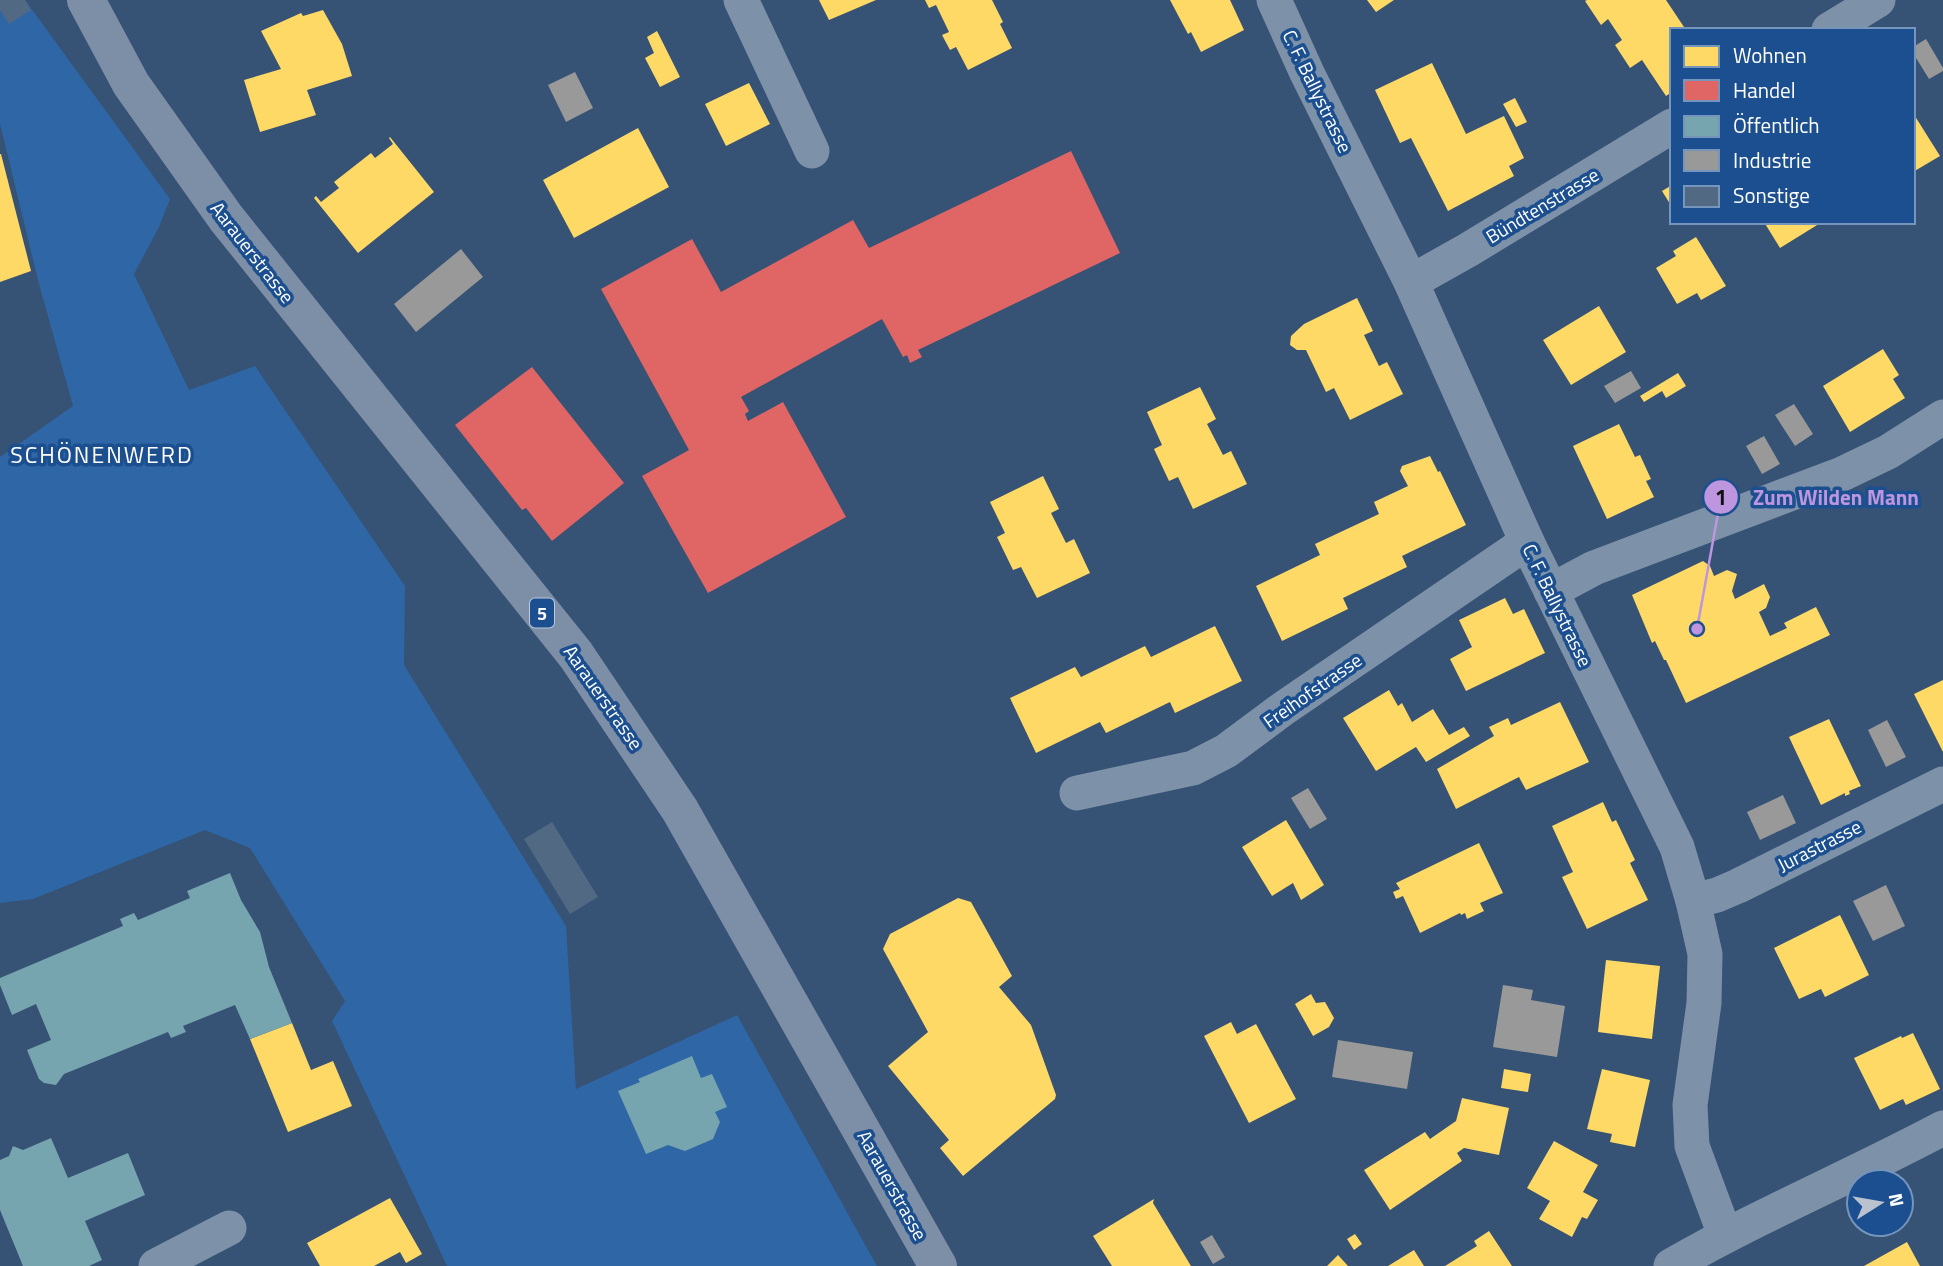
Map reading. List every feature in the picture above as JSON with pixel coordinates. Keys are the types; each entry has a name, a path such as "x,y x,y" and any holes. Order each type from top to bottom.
{"main road":[{"name":"Aarauerstrasse","path":"86,0 131,84 226,218 568,646 616,712 687,821 938,1266"}],"street":[{"path":"741,0 812,151"},
{"name":"C. F. Ballystrasse","path":"1274,0 1307,73 1411,282 1527,542 1677,847 1705,954 1704,1003 1690,1105 1692,1146 1726,1235"},
{"path":"1832,28 1878,0"},
{"name":"Bündtenstrasse","path":"1411,282 1670,127"},
{"path":"1551,591 1594,568 1842,474 1888,452 1943,417"},
{"name":"Freihofstrasse","path":"1077,793 1193,768 1226,751 1284,708 1527,542"},
{"name":"Jurastrasse","path":"1693,901 1738,886 1943,784"},
{"path":"1671,1266 1726,1235 1943,1128"},
{"path":"156,1266 229,1228"}],"shaded area":[{"path":"0,0 25,0 170,199 159,227 134,274 189,390 255,366 405,586 404,665 566,926 576,1089 737,1015 877,1266 447,1266 332,1021 345,1001 250,848 205,830 33,899 0,903 0,457 73,406 39,284 0,124"}],"building: Wohnen":[{"path":"819,0 876,0 829,20"},
{"path":"925,0 992,0 1012,48 968,70 956,47 950,50 942,35 949,32 936,5 929,8"},
{"path":"1170,0 1230,0 1244,30 1201,52"},
{"path":"1367,0 1394,0 1376,12"},
{"path":"1666,0 1685,28 1670,28 1670,93 1666,96 1642,60 1630,68 1615,45 1622,40 1608,19 1601,25 1585,1"},
{"path":"323,10 342,44 352,76 307,90 316,115 260,132 244,80 281,69 261,31 301,13 303,16"},
{"path":"657,31 680,77 660,87 645,58 654,53 647,37"},
{"path":"1432,63 1466,134 1504,116 1524,158 1509,166 1514,176 1448,211 1411,138 1400,143 1375,90"},
{"path":"749,83 770,124 726,146 705,104"},
{"path":"1515,98 1527,122 1516,127 1503,104"},
{"path":"1915,116 1940,156 1915,171"},
{"path":"638,128 669,187 574,238 543,180"},
{"path":"390,137 434,192 358,253 314,198 316,196 321,202 339,188 334,182 371,153 375,158 393,144"},
{"path":"0,154 31,271 0,282"},
{"path":"1670,186 1670,204 1662,191"},
{"path":"1765,224 1819,224 1780,248"},
{"path":"1696,237 1726,286 1701,300 1697,293 1677,304 1656,268 1676,256 1673,251"},
{"path":"1357,298 1373,331 1364,335 1379,366 1387,362 1403,394 1350,420 1334,388 1326,392 1306,350 1297,350 1290,345 1291,336 1304,324"},
{"path":"1599,306 1626,352 1571,385 1543,340"},
{"path":"1883,349 1899,375 1893,379 1905,398 1850,432 1823,386"},
{"path":"1678,373 1686,386 1666,398 1662,391 1644,402 1640,396"},
{"path":"1200,387 1216,419 1207,424 1223,455 1231,451 1247,484 1193,509 1178,477 1169,481 1154,449 1162,445 1147,412"},
{"path":"1619,424 1635,457 1640,455 1651,479 1646,481 1654,497 1607,519 1573,446"},
{"path":"1430,456 1466,525 1402,556 1407,567 1343,598 1348,609 1282,641 1256,586 1320,555 1315,544 1379,514 1374,502 1408,486 1400,471 1402,466"},
{"path":"1043,476 1059,509 1051,513 1066,543 1074,539 1090,573 1037,598 1021,567 1013,570 997,537 1005,533 990,502"},
{"path":"1703,561 1710,566 1714,576 1727,570 1737,574 1732,591 1735,599 1764,584 1770,597 1766,608 1759,612 1770,636 1787,628 1784,623 1816,607 1830,635 1686,703 1666,660 1655,641 1652,643 1632,595"},
{"path":"1505,598 1513,614 1524,609 1545,653 1466,691 1450,659 1472,647 1459,620"},
{"path":"1215,626 1242,681 1175,713 1170,702 1106,733 1100,722 1036,753 1010,698 1075,667 1081,677 1145,646 1151,657"},
{"path":"1943,680 1943,752 1914,694"},
{"path":"1389,690 1398,706 1402,703 1412,722 1433,709 1449,735 1464,727 1470,736 1426,762 1416,747 1376,771 1343,718"},
{"path":"1560,702 1589,762 1526,790 1519,777 1456,809 1437,769 1494,736 1489,727 1508,718 1511,725"},
{"path":"1829,719 1861,786 1849,791 1850,794 1845,796 1845,793 1821,805 1789,737"},
{"path":"1603,802 1612,822 1616,820 1635,860 1630,863 1648,900 1587,929 1562,877 1573,872 1552,826"},
{"path":"1286,820 1324,885 1301,900 1293,883 1272,896 1242,847"},
{"path":"1479,843 1503,893 1480,903 1484,911 1467,919 1465,913 1460,913 1420,933 1403,896 1396,899 1393,892 1400,889 1396,883"},
{"path":"958,898 971,902 1012,976 999,987 1031,1025 1056,1095 1055,1099 963,1176 940,1148 949,1140 888,1066 928,1032 883,949 890,934"},
{"path":"1840,915 1869,975 1825,997 1821,989 1799,999 1774,948"},
{"path":"1606,960 1660,966 1652,1039 1598,1032"},
{"path":"1311,994 1316,1003 1325,1002 1334,1018 1329,1027 1313,1036 1295,1004"},
{"path":"1231,1022 1237,1034 1256,1024 1296,1099 1249,1123 1204,1036"},
{"path":"292,1023 311,1070 333,1061 352,1106 288,1132 250,1039"},
{"path":"1913,1033 1940,1089 1906,1105 1903,1099 1880,1110 1854,1058"},
{"path":"1504,1069 1531,1074 1528,1092 1501,1088"},
{"path":"1602,1069 1650,1080 1635,1147 1610,1142 1612,1134 1587,1129"},
{"path":"1462,1098 1509,1108 1499,1155 1464,1148 1457,1153 1462,1161 1390,1210 1364,1170 1425,1132 1430,1139 1456,1121"},
{"path":"1554,1141 1598,1165 1583,1192 1598,1200 1587,1219 1582,1217 1572,1237 1539,1219 1550,1201 1527,1188"},
{"path":"390,1198 422,1254 406,1263 400,1252 374,1266 320,1266 307,1243"},
{"path":"1154,1199 1153,1203 1191,1266 1112,1266 1093,1236"},
{"path":"1489,1231 1512,1266 1445,1266 1477,1246 1474,1241"},
{"path":"1355,1234 1362,1244 1354,1250 1347,1239"},
{"path":"1907,1242 1920,1266 1864,1266"},
{"path":"1414,1250 1424,1266 1388,1266"},
{"path":"1338,1255 1348,1266 1327,1266"}],"building: Handel":[{"path":"1071,151 1120,253 918,350 922,357 910,363 907,355 903,357 882,319 741,397 749,411 745,414 748,421 783,402 846,517 708,593 642,476 689,450 601,289 692,239 721,292 853,220 869,248"},
{"path":"532,367 624,483 552,541 526,508 522,510 455,425"}],"building: Öffentlich":[{"path":"230,873 241,900 260,932 269,967 292,1023 250,1039 235,1005 183,1026 186,1032 171,1038 168,1032 64,1074 56,1085 44,1083 39,1079 27,1050 51,1040 36,1004 12,1015 0,985 0,978 123,926 120,919 134,913 138,920 190,898 187,891"},
{"path":"692,1056 701,1078 712,1074 727,1107 715,1112 720,1122 713,1139 685,1151 668,1145 646,1154 618,1091 640,1082 638,1079"},
{"path":"51,1138 68,1178 128,1153 145,1195 85,1221 102,1260 89,1266 23,1266 0,1210 0,1160 9,1156 13,1146 23,1150"}],"building: Industrie":[{"path":"1926,39 1943,71 1929,79 1915,56 1915,46"},
{"path":"575,72 593,108 566,122 548,85"},
{"path":"461,249 483,277 416,332 394,304"},
{"path":"1631,371 1641,388 1615,403 1604,386"},
{"path":"1794,404 1813,434 1795,446 1775,415"},
{"path":"1764,436 1780,464 1762,474 1746,446"},
{"path":"1887,720 1906,757 1886,767 1868,730"},
{"path":"1308,788 1327,819 1310,829 1291,798"},
{"path":"1783,795 1796,823 1760,840 1747,812"},
{"path":"1886,885 1905,926 1873,941 1853,901"},
{"path":"1503,985 1533,990 1531,1000 1565,1006 1557,1057 1493,1047"},
{"path":"1338,1040 1413,1052 1407,1089 1332,1077"},
{"path":"1212,1235 1225,1257 1213,1264 1200,1242"}],"building: Sonstige":[{"path":"0,0 25,0 31,10 9,24 0,10"},
{"path":"552,822 598,897 570,914 524,839"}],"place":[{"name":"Zum Wilden Mann","path":"1697,629"}],"district":[{"name":"SCHÖNENWERD","path":"102,454"}]}
